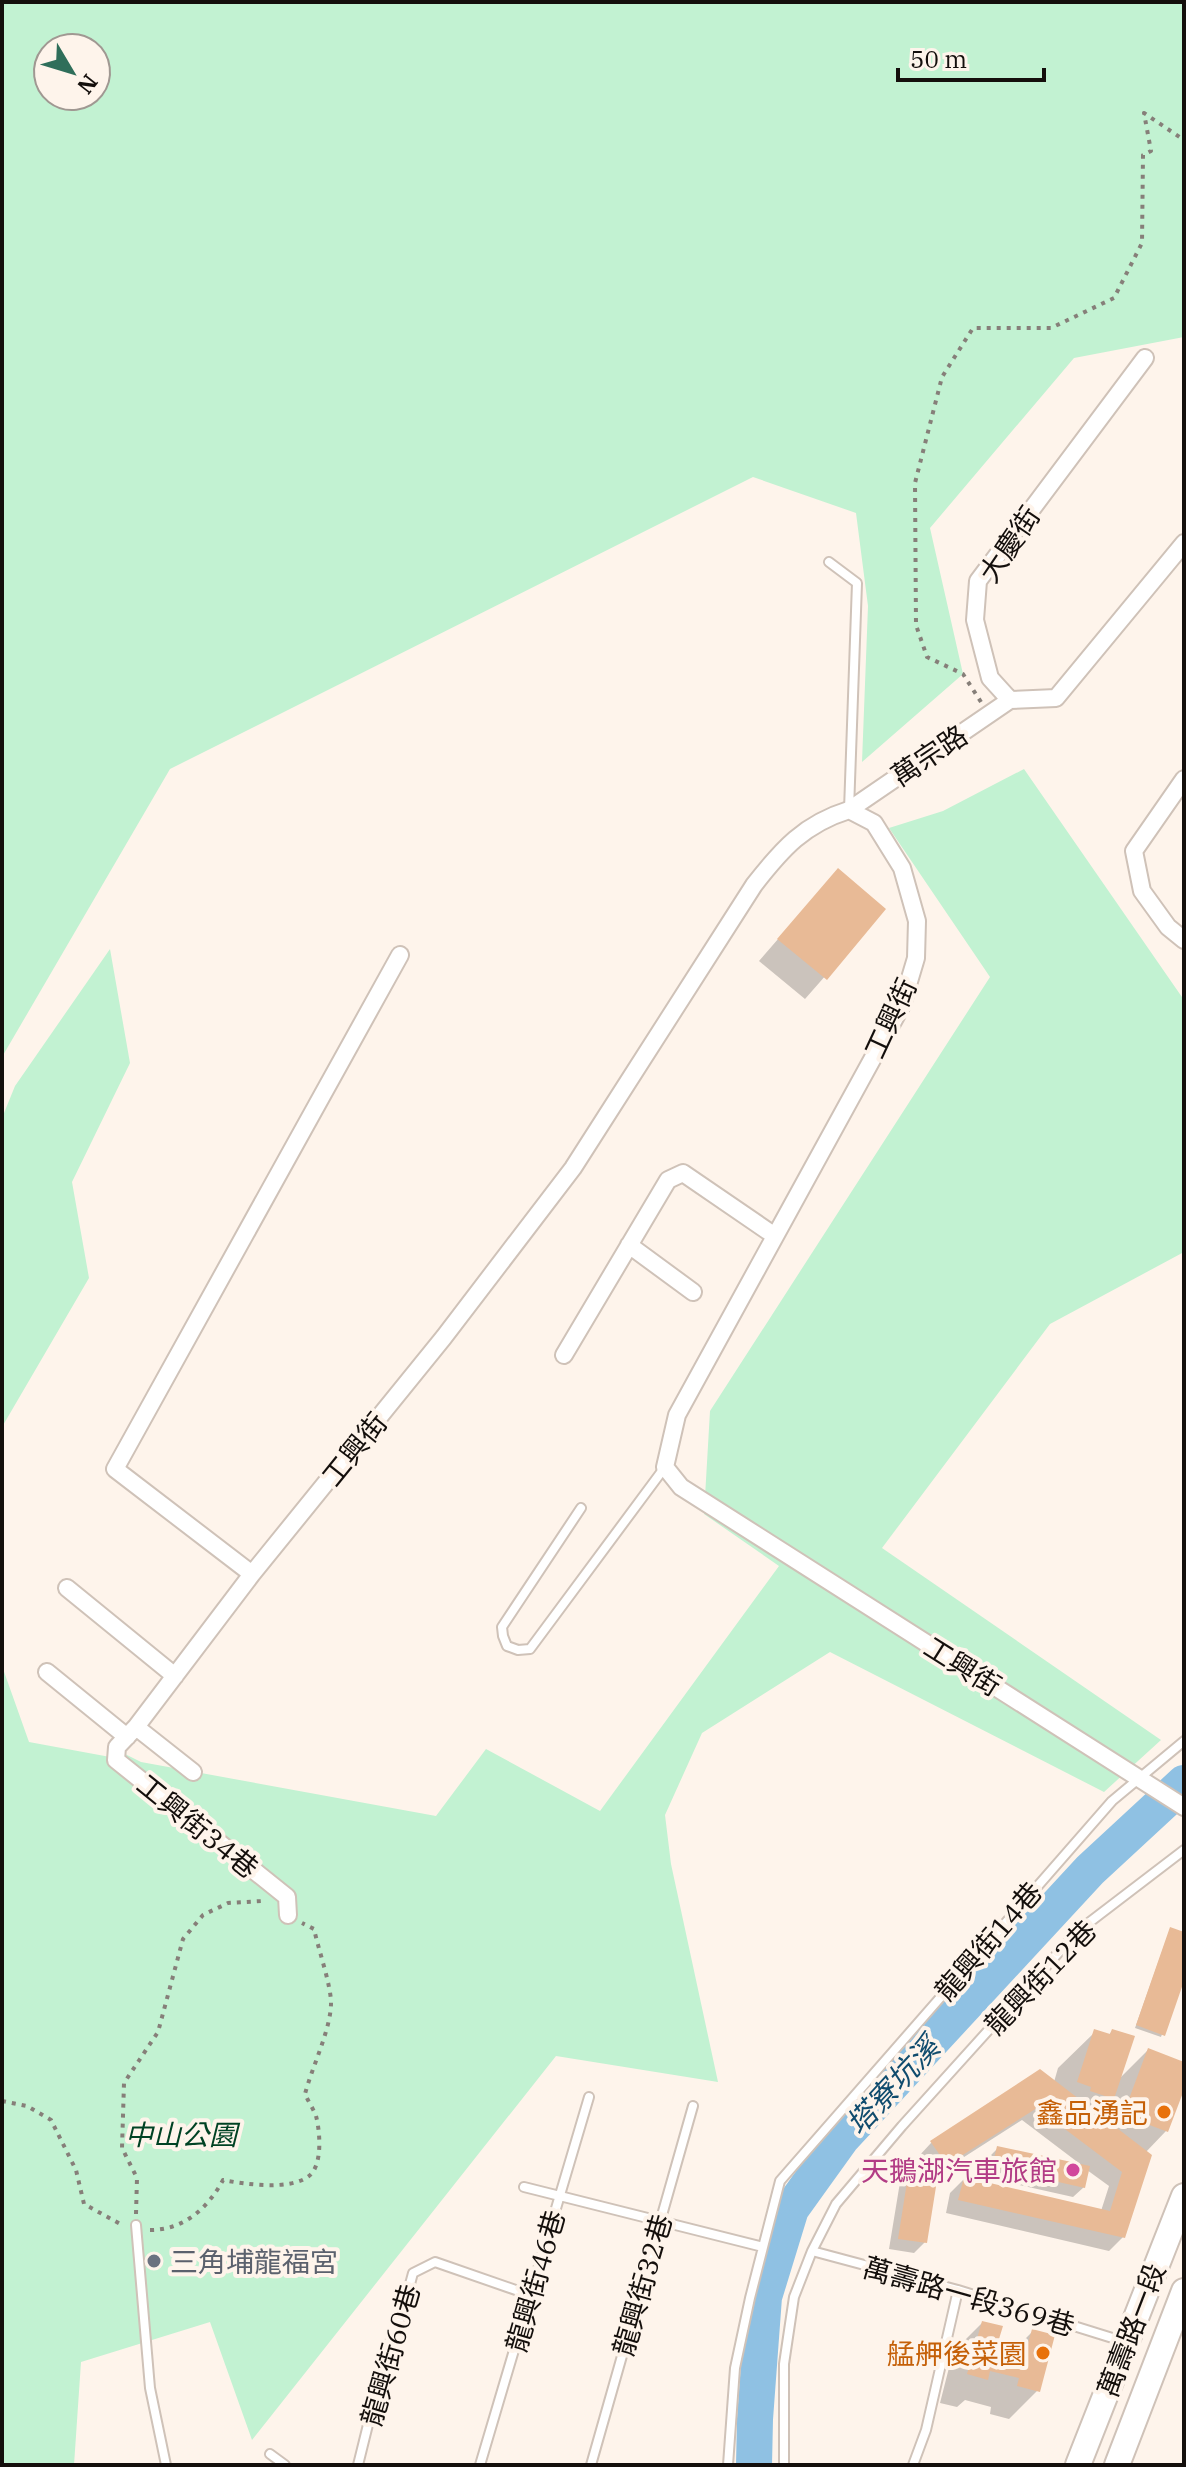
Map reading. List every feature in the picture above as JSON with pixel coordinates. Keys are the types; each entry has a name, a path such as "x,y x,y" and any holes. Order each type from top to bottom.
{"main road":[{"name":"萬壽路一段","path":"1078,2465 1184,2196"},
{"name":"萬壽路一段","path":"1117,2465 1184,2291"}],"street":[{"name":"大慶街","path":"1010,700 990,678 975,620 978,581 1145,358"},
{"path":"1010,700 1056,698 1184,543"},
{"name":"萬宗路","path":"849,810 1010,700"},
{"path":"1184,779 1134,851 1142,891 1168,927 1184,940"},
{"name":"工興街","path":"132,1732 252,1574 444,1337 573,1168 754,885 783,848 821,819 849,810 874,823 902,868 917,921 916,958 902,1005 677,1415 665,1467 681,1487 1184,1807"},
{"path":"252,1574 115,1469 400,955"},
{"path":"564,1355 668,1180 683,1173 775,1236"},
{"path":"629,1245 693,1292"},
{"path":"67,1588 175,1676"},
{"path":"47,1672 193,1772"},
{"name":"工興街34巷","path":"132,1732 117,1747 116,1760 287,1897 288,1915"}],"lane":[{"path":"829,562 857,583 849,810"},
{"path":"581,1508 502,1627 507,1646 518,1650 530,1649 665,1467"},
{"name":"龍興街14巷","path":"728,2465 735,2368 780,2181 1101,1813 1184,1741"},
{"name":"龍興街12巷","path":"784,2465 784,2364 794,2297 812,2251 836,2204 1078,1931 1184,1850"},
{"name":"龍興街46巷","path":"480,2465 589,2097"},
{"name":"龍興街32巷","path":"591,2465 693,2106"},
{"path":"524,2187 763,2247"},
{"path":"136,2228 150,2388 166,2465"},
{"name":"萬壽路一段369巷","path":"812,2251 958,2290 1126,2342"},
{"name":"龍興街60巷","path":"358,2465 386,2352 403,2310 413,2273 435,2262 530,2295"},
{"path":"913,2465 926,2430 958,2290"},
{"path":"270,2454 285,2465"}],"path":[{"path":"989,714 963,674 927,657 916,625 915,483 942,377 973,328 1051,328 1114,298 1142,243 1143,155 1151,151 1144,113 1184,140"},
{"path":"2,2101 27,2106 51,2120 76,2170 84,2204 136,2228 167,2230 194,2216 211,2201 223,2180 253,2186 293,2182 309,2176 315,2167 320,2143 316,2115 305,2094 312,2065 327,2028 331,2002 314,1929 261,1901 228,1903 203,1915 183,1939 158,2032 124,2083 122,2148 137,2178 136,2228"}],"green space":[{"path":"2,2 1184,3 1184,337 1074,358 930,528 963,674 862,762 868,606 856,513 753,477 170,769 2,1057"},
{"name":"中山公園","path":"1024,769 1184,1000 1184,1252 1050,1324 882,1548 1161,1740 1104,1792 830,1652 702,1733 665,1815 671,1864 718,2082 556,2056 252,2440 210,2322 81,2362 74,2465 2,2465 2,1666 29,1742 121,1759 123,1753 141,1762 436,1816 486,1749 600,1811 779,1566 704,1514 710,1411 990,977 889,828 943,811"},
{"path":"110,949 130,1063 72,1182 89,1278 2,1427 2,1118 15,1086"}],"building":[{"path":"838,868 886,909 827,980 777,939"},
{"path":"1170,1927 1184,1932 1184,1981 1165,2036 1136,2025"},
{"path":"1094,2029 1110,2034 1112,2029 1135,2036 1114,2099 1090,2091 1091,2087 1077,2082"},
{"path":"1148,2048 1184,2062 1184,2090 1168,2132 1123,2115"},
{"path":"1040,2069 1152,2155 1125,2238 958,2200 964,2177 1110,2211 1122,2172 1037,2108 947,2165 930,2141"},
{"path":"997,2146 1090,2166 1085,2188 992,2167"},
{"path":"910,2163 939,2168 927,2243 898,2239"},
{"path":"982,2321 1003,2326 999,2339 1027,2347 1032,2329 1055,2335 1040,2392 1017,2386 1019,2378 990,2371 988,2380 967,2374"}],"waterway":[{"name":"塔寮坑溪","path":"754,2465 764,2297 791,2209 842,2138 1090,1870 1184,1783"}],"place":[{"name":"鑫品湧記","path":"1164,2112"},
{"name":"天鵝湖汽車旅館","path":"1073,2170"},
{"name":"三角埔龍福宮","path":"154,2261"},
{"name":"艋舺後菜園","path":"1043,2353"}]}
